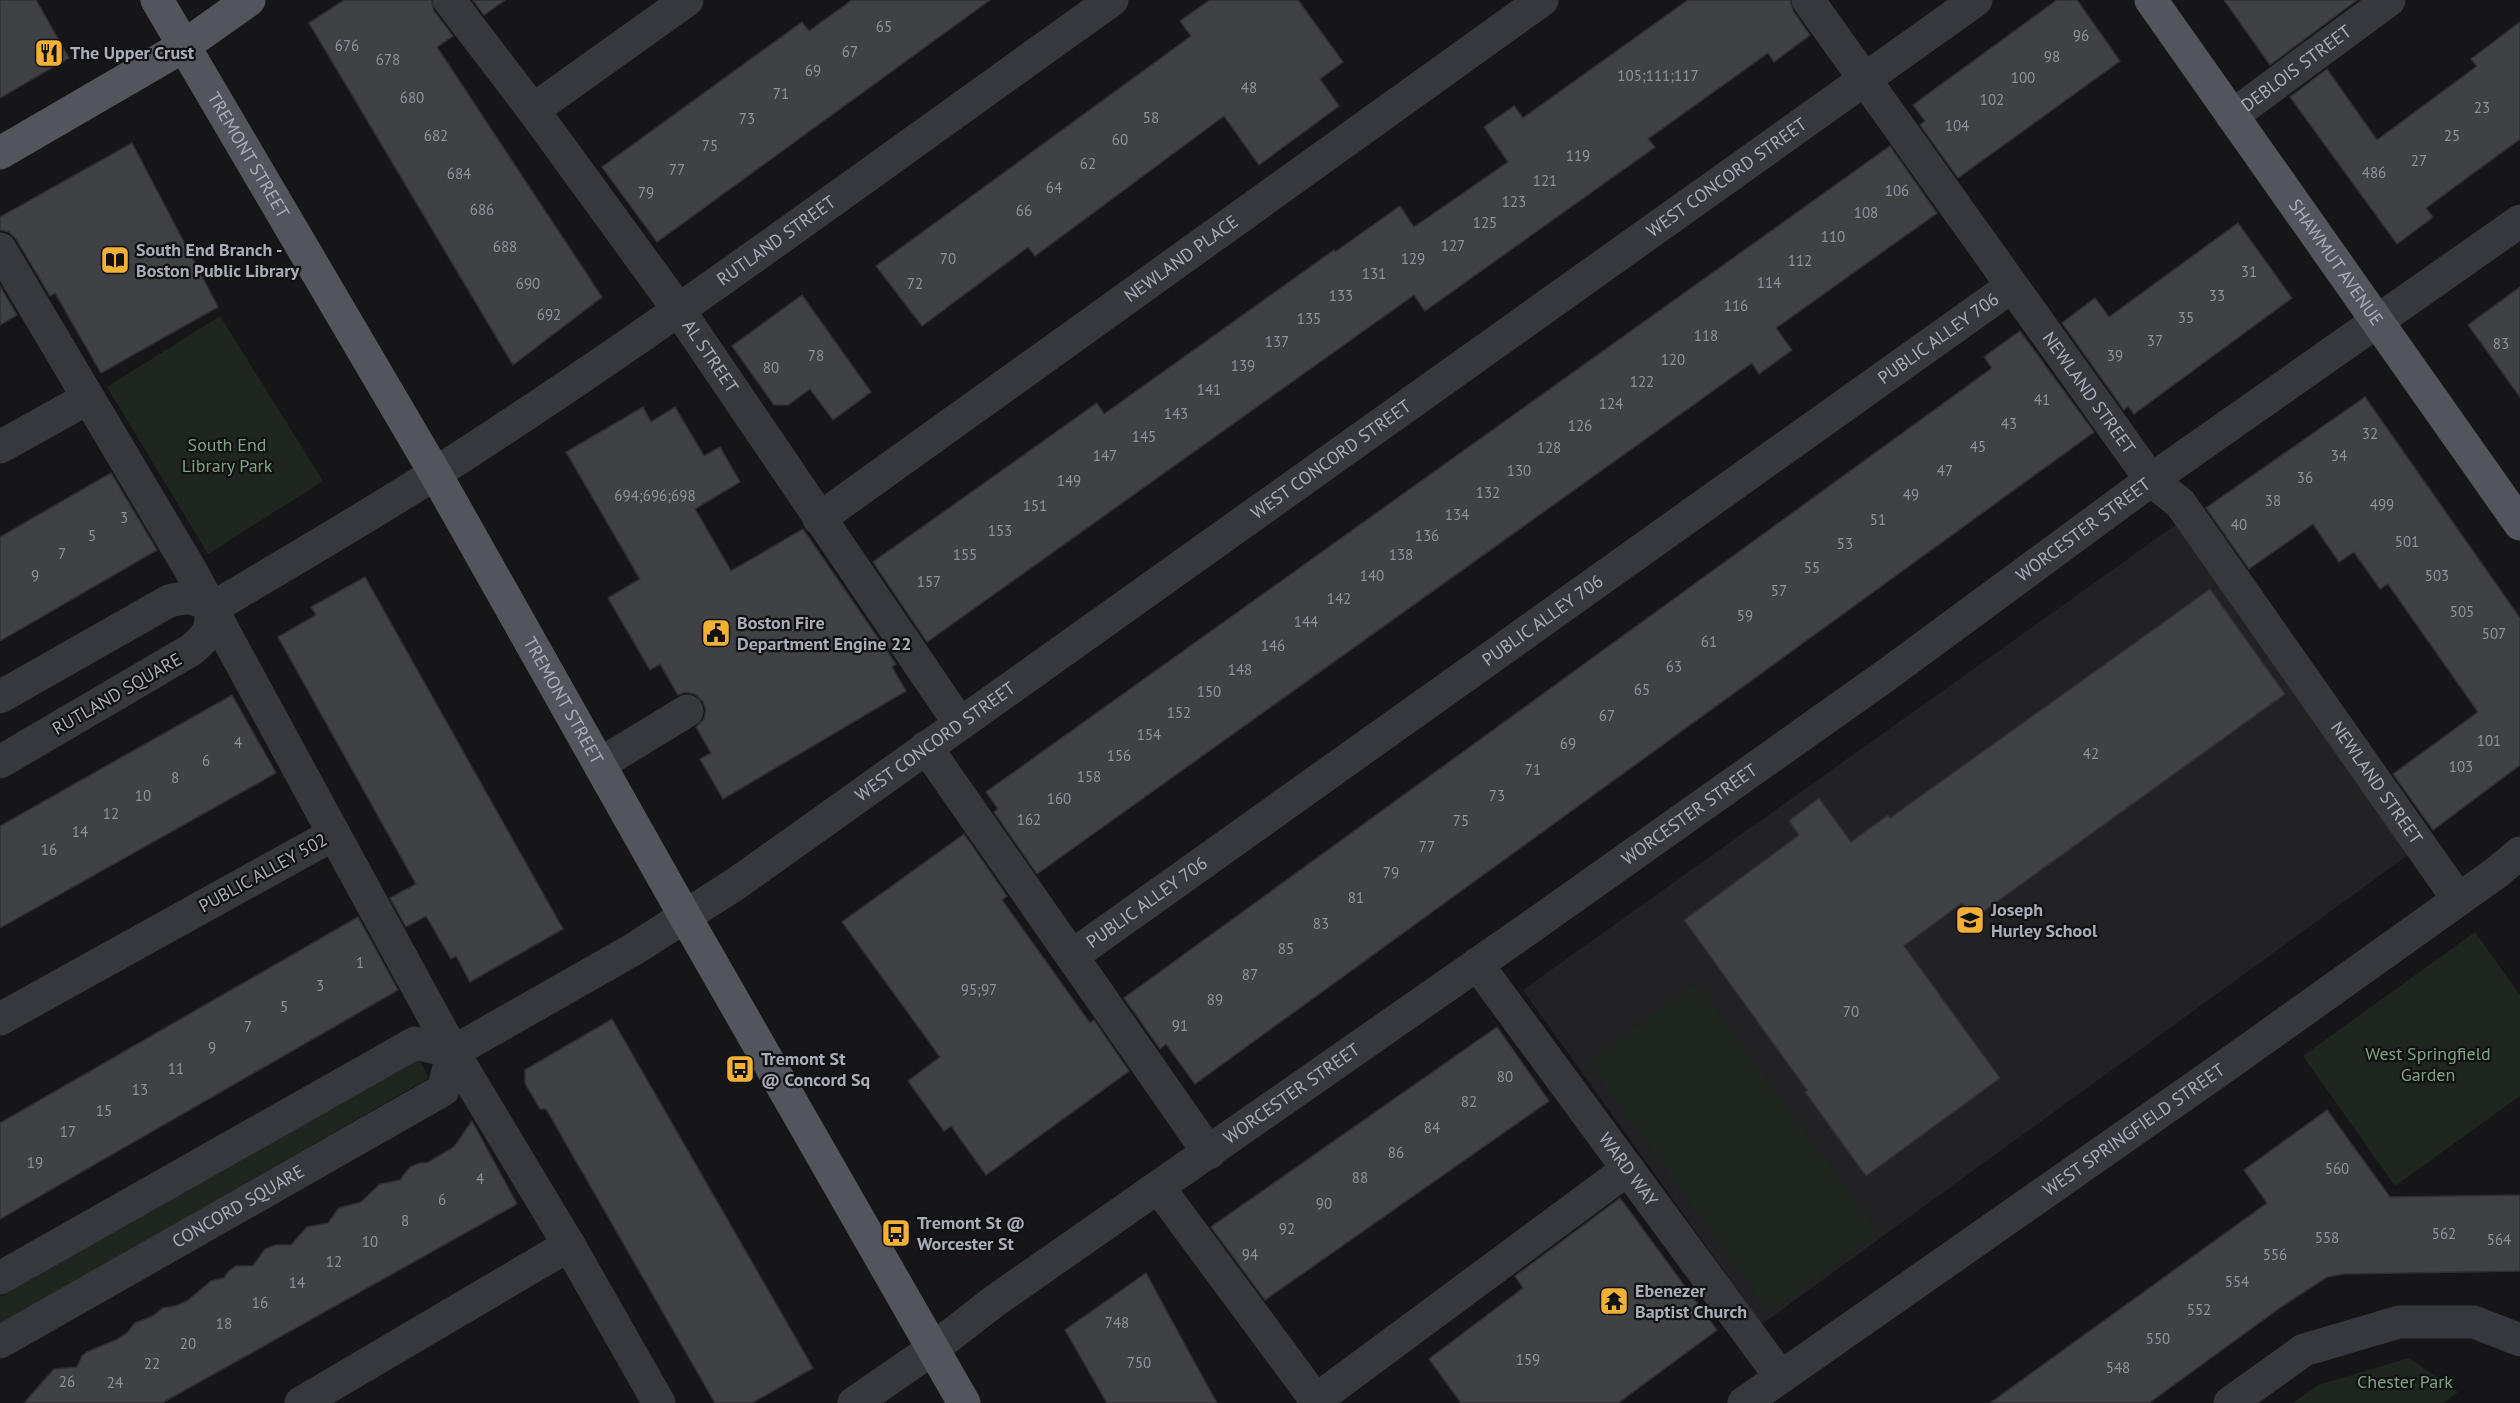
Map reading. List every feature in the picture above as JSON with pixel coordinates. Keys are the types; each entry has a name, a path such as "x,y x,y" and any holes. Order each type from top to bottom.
{"main road":[{"name":"TREMONT STREET","path":"157,0 435,473 456,514 964,1403"},
{"path":"0,153 184,46 249,0"},
{"name":"SHAWMUT AVENUE","path":"2151,0 2520,524"}],"street":[{"name":"AL STREET","path":"448,0 533,110 678,309 960,724"},
{"path":"533,110 687,0"},
{"name":"RUTLAND STREET","path":"435,473 678,309 1112,0"},
{"name":"NEWLAND PLACE","path":"819,519 1542,0"},
{"name":"NEWLAND STREET","path":"1808,0 2151,480 2180,503 2458,899"},
{"name":"WEST CONCORD STREET","path":"686,918 1976,0"},
{"name":"DEBLOIS STREET","path":"2232,116 2389,0"},
{"name":"WORCESTER STREET","path":"854,1403 934,1348 996,1300 1209,1153 1885,676 2151,480 2520,221"},
{"name":"PUBLIC ALLEY 502","path":"0,249 212,609 334,834 0,1019"},
{"name":"PUBLIC ALLEY 706","path":"1072,956 2012,286"},
{"path":"0,447 88,398"},
{"path":"0,697 169,601 181,598 199,599 212,609 435,473"},
{"name":"RUTLAND SQUARE","path":"0,762 191,650 204,639 212,624 212,609"},
{"path":"600,764 687,711"},
{"path":"926,747 1209,1153"},
{"path":"334,834 453,1052 569,1245 659,1403"},
{"name":"WEST SPRINGFIELD STREET","path":"1744,1403 2222,1069 2520,853"},
{"path":"0,1278 415,1043 453,1052 686,918"},
{"name":"WARD WAY","path":"1477,964 1780,1376"},
{"name":"CONCORD SQUARE","path":"0,1342 443,1090 453,1052"},
{"path":"1159,1188 1317,1401 1628,1169"},
{"path":"301,1403 569,1245"},
{"path":"2230,1403 2304,1350 2399,1322 2474,1322 2520,1341"}],"shaded area":[{"name":"Joseph Hurley School","path":"2181,521 2415,850 1762,1324 1523,990"}],"green space":[{"name":"South End Library Park","path":"220,316 323,481 208,554 107,387"},
{"name":"West Springfield Garden","path":"2475,932 2520,995 2520,1096 2395,1186 2303,1056"},
{"path":"1696,983 1879,1233 1770,1313 1588,1062"},
{"path":"418,1058 429,1078 0,1324 0,1297"},
{"name":"Chester Park","path":"2409,1358 2458,1392 2443,1403 2293,1403 2318,1385"}],"building":[{"path":"0,0 36,0 69,58 0,98"},
{"path":"344,0 431,0 434,11 453,36 437,47 602,297 513,365 309,23"},
{"path":"473,0 505,0 484,15"},
{"path":"852,0 990,0 657,242 602,167 802,22 809,31"},
{"path":"1210,0 1298,0 1343,62 1320,79 1339,106 1259,165 1224,116 1035,256 1028,247 922,326 876,266 1191,36 1180,21"},
{"path":"1688,0 1790,0 1793,11 1810,35 1774,62 1768,53 1648,139 1655,147 1425,311 1414,295 927,642 873,562 1097,403 1104,414 1334,250 1335,252 1400,206 1414,227 1508,162 1484,127 1514,106 1523,118"},
{"path":"2057,0 2077,0 2120,61 1958,178 1920,125 1925,121 1913,105"},
{"path":"2224,0 2357,0 2270,65"},
{"path":"2520,22 2520,139 2426,208 2433,217 2397,244 2290,97 2327,69 2377,140 2477,66 2471,59"},
{"name":"South End Branch - Boston Public Library","path":"132,143 218,307 101,373 55,293 50,296 16,239 9,232 0,230 0,217"},
{"path":"1890,146 1937,213 1776,328 1792,350 1759,374 1752,363 1037,874 994,812 998,809 986,792"},
{"path":"2238,223 2292,298 2134,414 2128,406 2124,410 2062,323 2095,298 2109,317"},
{"path":"0,286 17,315 0,325"},
{"path":"2520,287 2520,397 2468,325"},
{"path":"802,295 871,392 833,420 810,389 788,405 774,405 732,346"},
{"path":"2020,331 2094,432 1195,1084 1166,1044 1160,1049 1124,998 1992,368 1984,357"},
{"path":"2365,397 2520,618 2520,765 2433,830 2393,774 2478,712 2388,584 2380,589 2354,552 2339,562 2313,524 2249,569 2206,508"},
{"name":"Boston Fire Department Engine 22","path":"643,407 651,422 675,407 704,456 720,447 740,482 695,509 731,571 803,529 896,664 892,667 906,691 723,799 700,759 711,753 696,727 704,719 706,710 703,702 695,694 686,692 678,695 660,664 650,670 608,598 640,579 566,452"},
{"path":"111,473 157,550 0,641 0,537"},
{"path":"365,577 563,929 470,982 456,956 451,959 426,916 406,927 390,898 416,884 278,637 316,615 311,607"},
{"path":"2210,589 2285,694 1973,919 1962,903 1904,946 2000,1078 1866,1176 1684,920 1799,835 1789,821 1819,798 1851,842 1888,815 1890,818"},
{"path":"232,695 276,773 0,928 0,826"},
{"path":"964,834 1007,896 1002,900 1090,1023 1094,1020 1129,1071 986,1175 951,1126 944,1131 908,1081 940,1057 842,922"},
{"path":"358,917 398,990 0,1219 0,1123"},
{"path":"612,1019 813,1368 752,1403 715,1403 546,1109 540,1109 525,1083 525,1070"},
{"path":"1497,1027 1549,1101 1265,1300 1211,1227"},
{"path":"2327,1110 2390,1197 2520,1195 2520,1271 2344,1274 2327,1277 2281,1307 2149,1403 1990,1403 2267,1203 2244,1170"},
{"path":"472,1121 517,1204 162,1403 24,1403 54,1369 77,1367 82,1356 87,1352 116,1340 127,1333 135,1323 153,1316 163,1308 187,1301 211,1281 224,1278 236,1266 253,1266 265,1249 276,1245 291,1245 307,1227 328,1223 339,1208 361,1202 380,1184 400,1180 410,1167 427,1163 454,1147"},
{"name":"Ebenezer Baptist Church","path":"1620,1198 1717,1330 1618,1403 1461,1403 1429,1359 1523,1288 1515,1276"},
{"path":"1146,1273 1217,1403 1107,1403 1065,1330"}],"place":[{"name":"The Upper Crust","path":"49,53"},
{"name":"South End Branch - Boston Public Library","path":"115,260"},
{"name":"Boston Fire Department Engine 22","path":"716,633"},
{"name":"Joseph Hurley School","path":"1970,920"},
{"name":"Tremont St @ Concord Sq","path":"740,1069"},
{"name":"Tremont St @ Worcester St","path":"896,1233"},
{"name":"Ebenezer Baptist Church","path":"1614,1301"}]}
